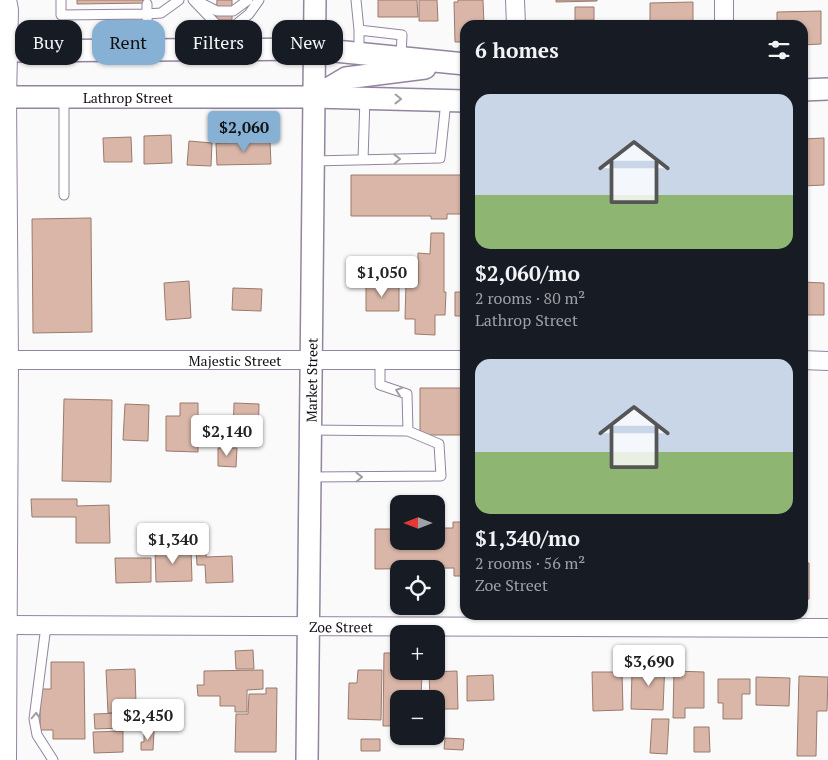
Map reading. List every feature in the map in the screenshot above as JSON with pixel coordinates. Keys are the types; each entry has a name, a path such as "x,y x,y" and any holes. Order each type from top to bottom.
{"main road":[{"path":"4,760 6,360 2,97 6,3"}],"street":[{"name":"Market Street","path":"315,0 315,20"},
{"path":"515,0 516,20"},
{"path":"724,0 724,20"},
{"path":"165,50 272,49"},
{"path":"3,51 92,50"},
{"path":"343,51 460,64"},
{"path":"314,97 346,78 460,64"},
{"name":"Market Street","path":"307,760 315,65"},
{"path":"808,90 828,90"},
{"name":"Lathrop Street","path":"2,97 314,97 455,100"},
{"name":"Majestic Street","path":"6,360 460,360"},
{"path":"808,360 828,360"},
{"name":"Zoe Street","path":"5,625 828,628"}],"lane":[{"path":"61,0 61,14 80,10 126,9 147,9 161,13 179,0"},
{"path":"193,0 217,11 233,11 248,0"},
{"path":"193,0 218,26 234,26 249,14 259,0"},
{"path":"356,0 360,52"},
{"path":"147,9 147,20"},
{"path":"359,30 402,35 401,57"},
{"path":"64,97 64,195"},
{"path":"363,160 365,98"},
{"path":"313,161 440,158 455,100"},
{"path":"380,359 380,385 408,394 408,431"},
{"path":"310,430 408,431 439,444 441,476 310,477"},
{"path":"46,626 34,719 37,734 53,760"}],"building":[{"path":"77,0 149,0 149,3 77,4"},
{"path":"217,0 232,0 232,20 216,20"},
{"path":"378,0 417,0 418,17 378,17"},
{"path":"419,0 437,0 438,21 419,21"},
{"path":"458,0 483,0 484,20 460,20 460,42 455,42 454,2 458,2"},
{"path":"556,0 597,0 597,1 556,2"},
{"path":"693,2 693,20 650,20 650,3"},
{"path":"575,7 594,7 594,20 575,20"},
{"path":"821,11 821,44 808,45 808,20 777,20 777,12"},
{"path":"171,135 172,163 144,164 144,136"},
{"path":"131,137 132,162 104,162 103,138"},
{"path":"824,138 824,185 808,186 808,139"},
{"path":"189,141 212,143 211,166 187,165"},
{"path":"270,142 271,164 217,165 216,143"},
{"path":"351,175 460,175 460,214 447,214 447,219 431,219 431,216 351,216"},
{"path":"91,218 92,332 33,333 32,219"},
{"path":"431,233 444,233 445,315 435,315 435,335 415,334 415,319 405,319 406,283 418,284 418,253 430,254"},
{"path":"189,281 191,318 166,320 164,283"},
{"path":"808,282 824,283 824,315 808,315"},
{"path":"366,285 399,285 399,311 366,311"},
{"path":"233,288 262,289 261,311 232,310"},
{"path":"455,292 460,292 460,316 455,316"},
{"path":"420,388 460,388 460,435 420,435"},
{"path":"64,399 112,400 111,482 62,481"},
{"path":"180,403 198,403 198,452 166,451 166,416 180,416"},
{"path":"234,403 259,404 258,440 233,439"},
{"path":"125,404 149,405 148,441 123,440"},
{"path":"218,448 237,448 236,467 218,466"},
{"path":"31,499 77,499 77,506 109,505 110,543 76,543 76,517 32,517"},
{"path":"453,522 460,522 460,576 454,576 454,568 445,568 445,560 390,560 390,569 375,569 375,529 390,529 390,550 445,550 445,528 453,528"},
{"path":"191,548 192,581 156,582 155,549"},
{"path":"196,549 206,549 206,557 232,556 233,582 206,583 205,565 197,565"},
{"path":"115,558 151,558 151,582 116,583"},
{"path":"808,563 809,563 808,599"},
{"path":"253,650 254,669 236,669 235,651"},
{"path":"384,653 390,653 390,680 422,680 421,690 390,690 390,726 383,726"},
{"path":"648,660 665,661 663,710 631,709 632,672 647,672"},
{"path":"51,662 84,662 85,739 53,739 53,730 40,730 40,689 51,689"},
{"path":"135,669 136,704 124,704 124,712 108,713 106,670"},
{"path":"263,670 263,689 247,690 247,712 235,712 235,706 220,706 220,696 198,696 197,685 204,685 204,671"},
{"path":"358,670 382,670 381,720 348,719 349,683 357,683"},
{"path":"445,671 457,671 458,709 445,709 445,690 430,690 429,680 445,680"},
{"path":"674,671 704,672 704,708 685,708 685,718 673,718"},
{"path":"592,672 622,672 623,710 593,711"},
{"path":"493,675 494,700 467,701 467,676"},
{"path":"799,676 828,677 827,711 817,711 816,756 797,756"},
{"path":"756,677 790,678 789,706 756,705"},
{"path":"718,679 750,679 750,694 742,694 742,719 723,719 723,703 718,703"},
{"path":"266,688 277,688 276,752 235,752 236,714 248,714 249,694 266,694"},
{"path":"123,713 123,728 95,729 94,714"},
{"path":"652,719 669,719 667,754 650,753"},
{"path":"694,727 709,727 710,752 694,752"},
{"path":"144,730 154,731 153,750 141,750 141,742 144,742"},
{"path":"123,731 123,752 94,753 93,732"},
{"path":"445,738 464,739 463,750 444,749"},
{"path":"361,739 380,739 380,751 361,751"}]}
